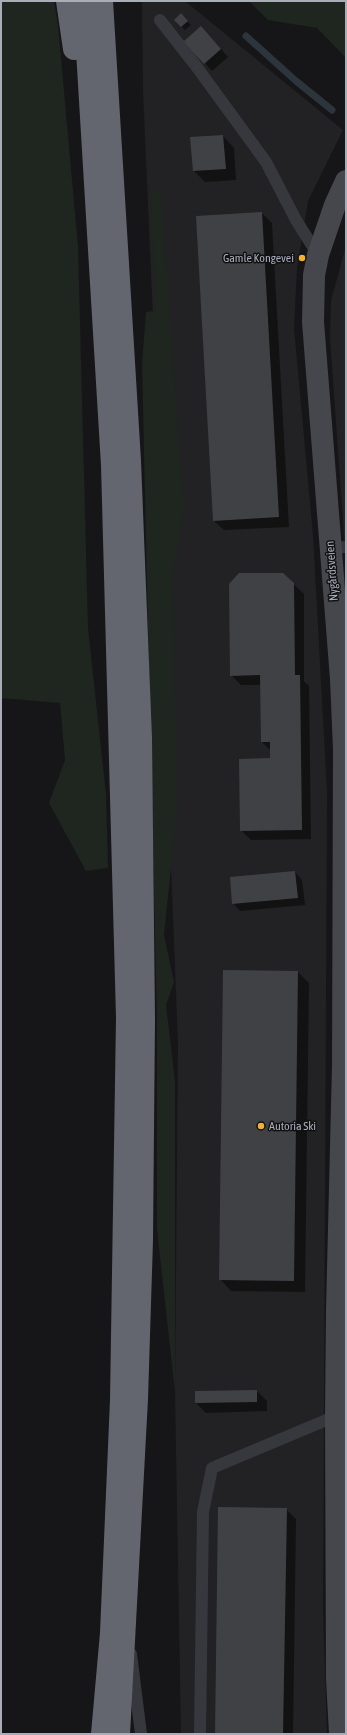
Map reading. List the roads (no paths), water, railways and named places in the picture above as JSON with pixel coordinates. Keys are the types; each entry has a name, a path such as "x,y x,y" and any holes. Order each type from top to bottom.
{"highway":[{"path":"67,1 98,225"},
{"path":"98,3 98,225 112,465 127,1018 121,1400 110,1633 102,1734"},
{"path":"98,3 130,461 141,738 144,1019 142,1240 137,1399 119,1734"}],"street":[{"name":"Nygårdsveien","path":"340,1734 337,1679 336,1416 341,1367 344,1065 344,749 340,679 338,547 313,322 314,275 318,256 335,205 346,181"}],"lane":[{"path":"160,20 196,66 266,162 296,220 318,256"},
{"path":"200,1734 203,1512 212,1468 336,1416"},
{"path":"126,1621 141,1734"}],"waterway":[{"path":"246,36 296,81 332,110"}],"place":[{"name":"Gamle Kongevei","path":"302,258"},
{"name":"Autoria Ski","path":"261,1126"}]}
